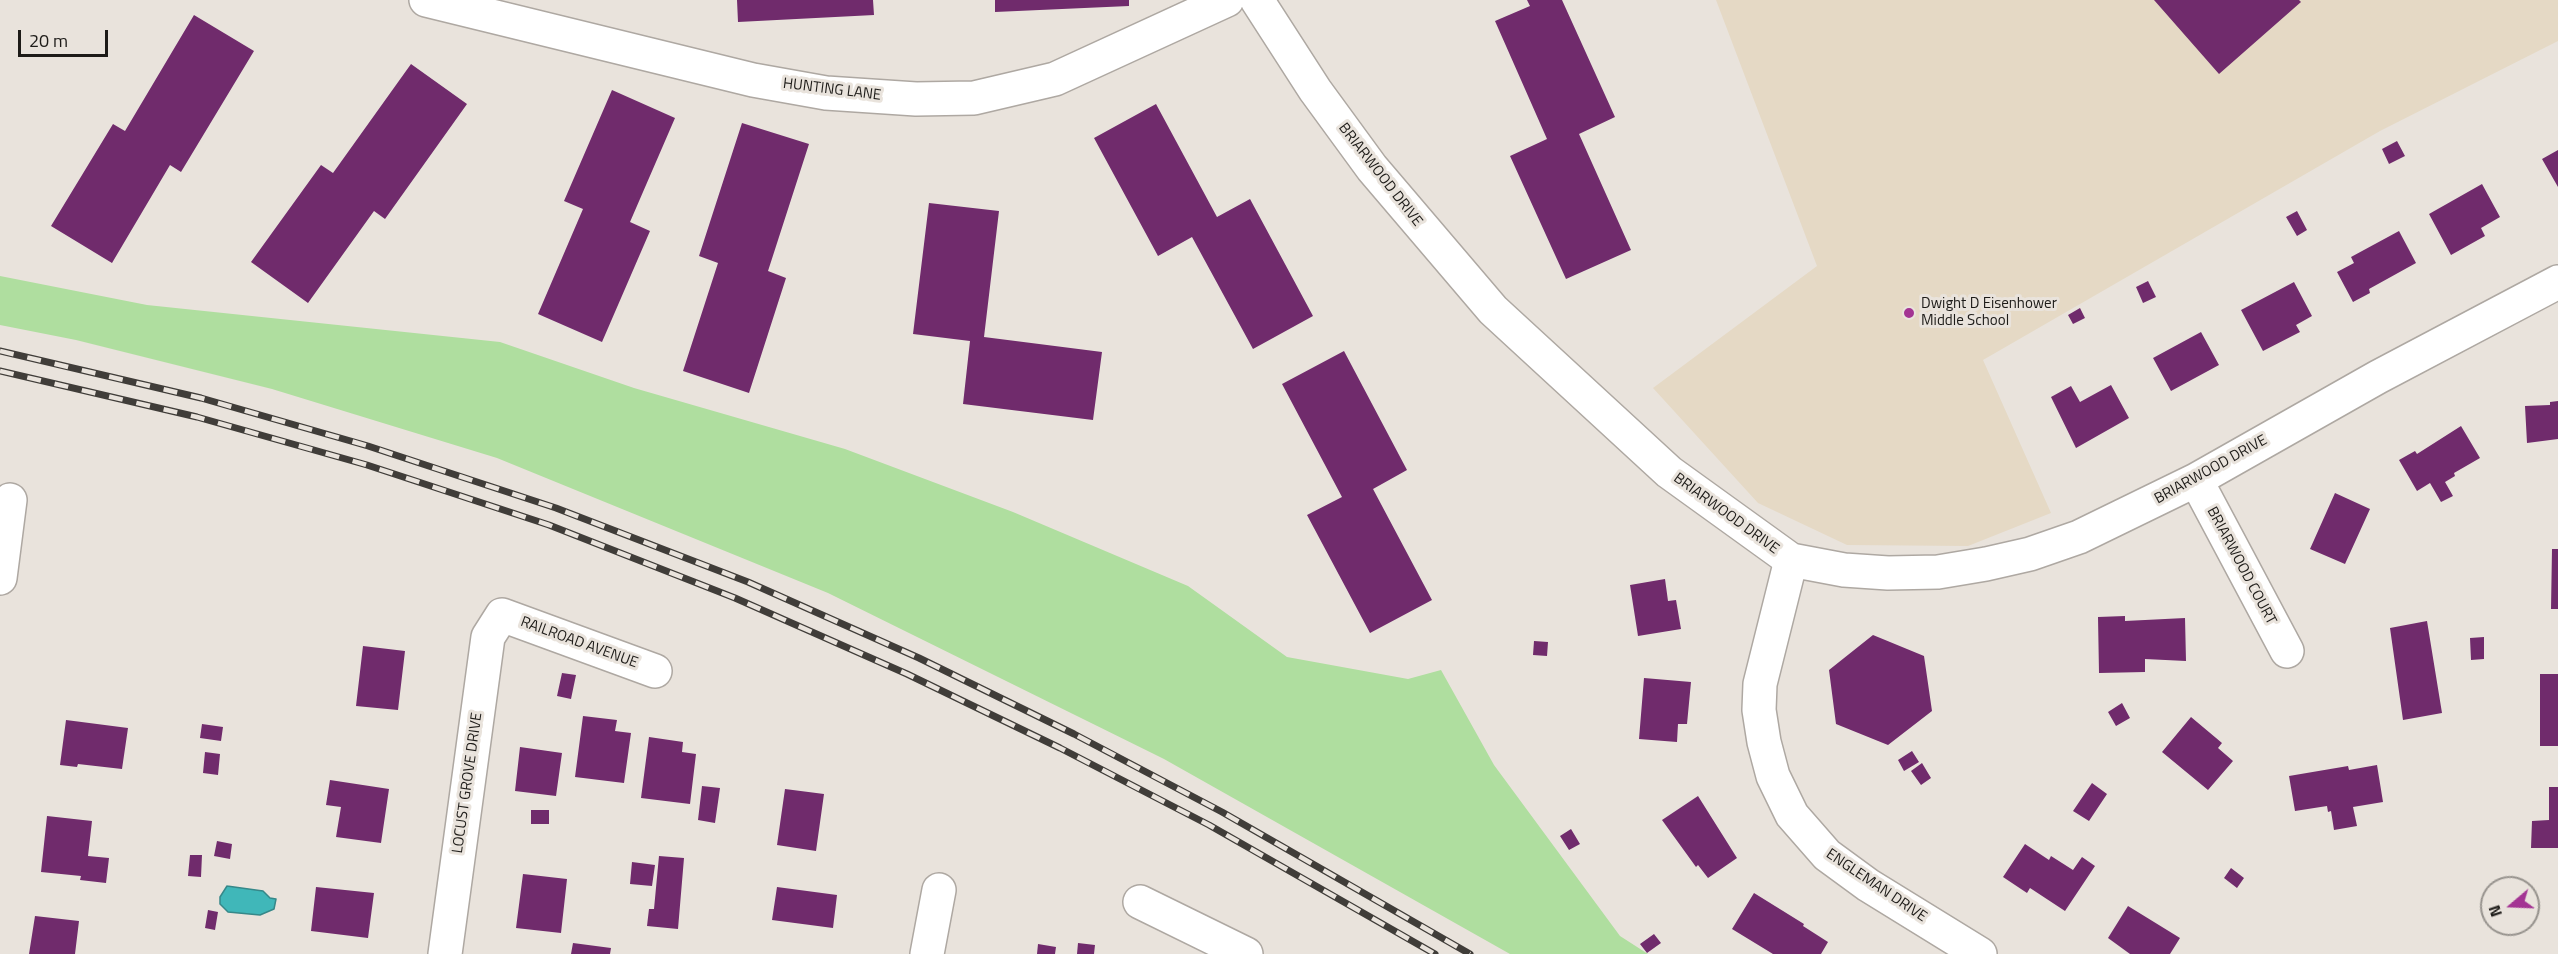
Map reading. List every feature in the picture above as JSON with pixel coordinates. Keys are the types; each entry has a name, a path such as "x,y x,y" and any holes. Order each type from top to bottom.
{"street":[{"name":"HUNTING LANE","path":"426,0 753,80 826,93 927,99 974,98 1055,79 1227,0"},
{"name":"BRIARWOOD DRIVE","path":"1257,0 1316,90 1372,168 1493,310 1669,472 1791,561 1845,570 1888,573 1938,572 2030,554 2079,537 2196,480 2378,377 2558,282"},
{"name":"BRIARWOOD COURT","path":"2196,480 2287,651"},
{"path":"0,578 10,500"},
{"name":"ENGLEMAN DRIVE","path":"1791,561 1760,684 1759,710 1773,777 1792,815 1827,855 1868,885 1980,954"},
{"name":"RAILROAD AVENUE","path":"502,615 655,671"},
{"name":"LOCUST GROVE DRIVE","path":"445,954 488,637 502,615"},
{"path":"927,954 939,891"},
{"path":"1140,902 1246,954"}],"shaded area":[{"name":"Dwight D Eisenhower Middle School","path":"1716,0 2558,0 2558,41 2380,131 1983,360 2051,513 1968,546 1847,545 1758,503 1653,388 1817,266"}],"green space":[{"path":"0,276 147,305 500,342 634,388 845,449 1013,512 1188,586 1287,657 1408,679 1441,670 1494,765 1620,936 1648,954 1510,954 1164,759 828,593 497,458 272,389 76,340 0,325"}],"water":[{"path":"227,886 263,891 270,898 276,899 274,909 260,915 228,912 220,904 220,897"}],"building":[{"path":"737,0 873,0 874,15 738,22"},
{"path":"995,0 1129,0 1129,6 995,12"},
{"path":"1527,0 1562,0 1615,117 1579,134 1631,250 1566,279 1510,156 1547,139 1495,21 1530,6"},
{"path":"2154,0 2299,0 2301,2 2219,74"},
{"path":"194,15 254,51 181,172 170,165 112,263 51,226 113,124 125,131"},
{"path":"411,64 467,104 385,219 374,211 308,303 251,262 321,165 333,173"},
{"path":"612,90 675,118 630,222 650,231 602,342 538,314 583,209 564,201"},
{"path":"1156,104 1217,217 1250,199 1313,316 1253,349 1192,237 1158,256 1094,138"},
{"path":"742,123 809,144 768,271 786,278 749,393 683,371 718,263 699,256"},
{"path":"2397,141 2405,156 2389,164 2382,149"},
{"path":"2558,150 2558,187 2542,159"},
{"path":"2482,184 2500,217 2481,228 2485,236 2451,255 2429,214"},
{"path":"929,203 999,211 984,337 1102,352 1093,420 963,404 970,341 913,334"},
{"path":"2297,211 2307,230 2297,236 2286,217"},
{"path":"2399,231 2416,263 2369,289 2370,293 2353,302 2337,272 2354,263 2351,257"},
{"path":"2148,281 2156,297 2143,303 2136,287"},
{"path":"2294,282 2312,316 2296,325 2300,332 2263,351 2241,310"},
{"path":"2080,308 2085,318 2073,324 2068,315"},
{"path":"2201,332 2219,365 2171,391 2153,358"},
{"path":"1344,351 1407,470 1373,489 1432,600 1370,633 1307,515 1342,497 1282,384"},
{"path":"2111,385 2129,418 2076,448 2051,397 2071,386 2080,402"},
{"path":"2558,401 2558,439 2527,443 2525,406 2550,405 2550,402"},
{"path":"2461,426 2480,458 2454,473 2455,476 2445,482 2453,496 2441,502 2430,483 2417,491 2399,460 2415,451 2417,454"},
{"path":"2335,493 2370,509 2345,564 2310,549"},
{"path":"2552,549 2558,549 2558,609 2551,609"},
{"path":"1665,579 1668,601 1676,600 1681,629 1638,636 1630,585"},
{"path":"2125,616 2125,621 2185,618 2186,661 2145,659 2145,672 2099,673 2098,617"},
{"path":"2427,621 2442,713 2403,720 2390,628"},
{"path":"1873,635 1924,656 1932,711 1888,745 1836,724 1829,670"},
{"path":"2484,637 2484,659 2471,660 2470,638"},
{"path":"1534,641 1548,642 1547,656 1533,655"},
{"path":"363,646 405,651 398,710 356,706"},
{"path":"562,673 576,675 571,699 557,696"},
{"path":"2540,674 2558,674 2558,746 2540,746"},
{"path":"1644,678 1691,682 1687,724 1678,724 1677,742 1639,739"},
{"path":"2122,703 2130,718 2116,726 2108,712"},
{"path":"583,716 617,720 615,731 631,733 624,783 575,777"},
{"path":"2191,717 2222,743 2218,748 2233,761 2208,790 2162,752"},
{"path":"66,720 128,728 122,769 78,764 77,767 60,765"},
{"path":"202,724 223,727 221,741 200,738"},
{"path":"649,737 683,742 682,752 696,754 690,804 641,798"},
{"path":"520,747 562,753 556,796 515,791"},
{"path":"1912,751 1919,762 1904,771 1898,760"},
{"path":"205,752 220,754 218,775 203,773"},
{"path":"1922,763 1931,778 1921,785 1911,771"},
{"path":"2377,765 2383,802 2353,807 2357,826 2334,830 2331,811 2328,812 2327,806 2295,811 2289,776 2348,766 2349,770"},
{"path":"330,780 389,789 381,843 336,837 341,807 326,805"},
{"path":"2092,783 2107,794 2089,821 2073,811"},
{"path":"702,786 720,788 715,823 698,820"},
{"path":"2549,787 2558,787 2558,848 2531,848 2532,821 2549,820"},
{"path":"785,789 824,794 816,851 777,845"},
{"path":"1698,796 1737,858 1708,878 1698,865 1696,867 1662,820"},
{"path":"531,810 549,810 549,824 531,824"},
{"path":"47,816 92,821 88,856 109,858 106,883 80,880 81,876 41,872"},
{"path":"1571,829 1580,844 1569,850 1560,836"},
{"path":"217,841 232,844 230,859 214,856"},
{"path":"2025,844 2049,860 2051,856 2073,870 2082,857 2095,866 2065,911 2030,888 2027,893 2003,877"},
{"path":"190,855 202,855 201,877 188,876"},
{"path":"659,856 684,858 678,929 647,926 649,909 654,909"},
{"path":"632,862 655,865 652,886 630,884"},
{"path":"2231,868 2244,878 2237,888 2224,878"},
{"path":"523,874 567,879 561,933 516,928"},
{"path":"316,887 374,893 368,938 311,931"},
{"path":"777,887 837,895 833,928 772,920"},
{"path":"1754,893 1828,942 1821,954 1773,954 1732,929"},
{"path":"2128,906 2180,938 2170,954 2130,954 2108,938"},
{"path":"208,910 218,912 215,930 205,928"},
{"path":"35,916 79,921 75,954 29,954"},
{"path":"1654,934 1661,943 1647,953 1640,944"},
{"path":"573,943 611,948 610,954 571,954"},
{"path":"1078,943 1095,945 1094,954 1077,954"},
{"path":"1038,944 1056,947 1055,954 1037,954"}],"railway":[{"path":"0,351 201,398 368,446 556,508 748,582 919,658 1074,734 1222,812 1470,954"},
{"path":"0,371 197,417 367,465 549,525 735,598 907,674 1060,748 1209,825 1435,954"}],"place":[{"name":"Dwight D Eisenhower Middle School","path":"1909,313"}]}
